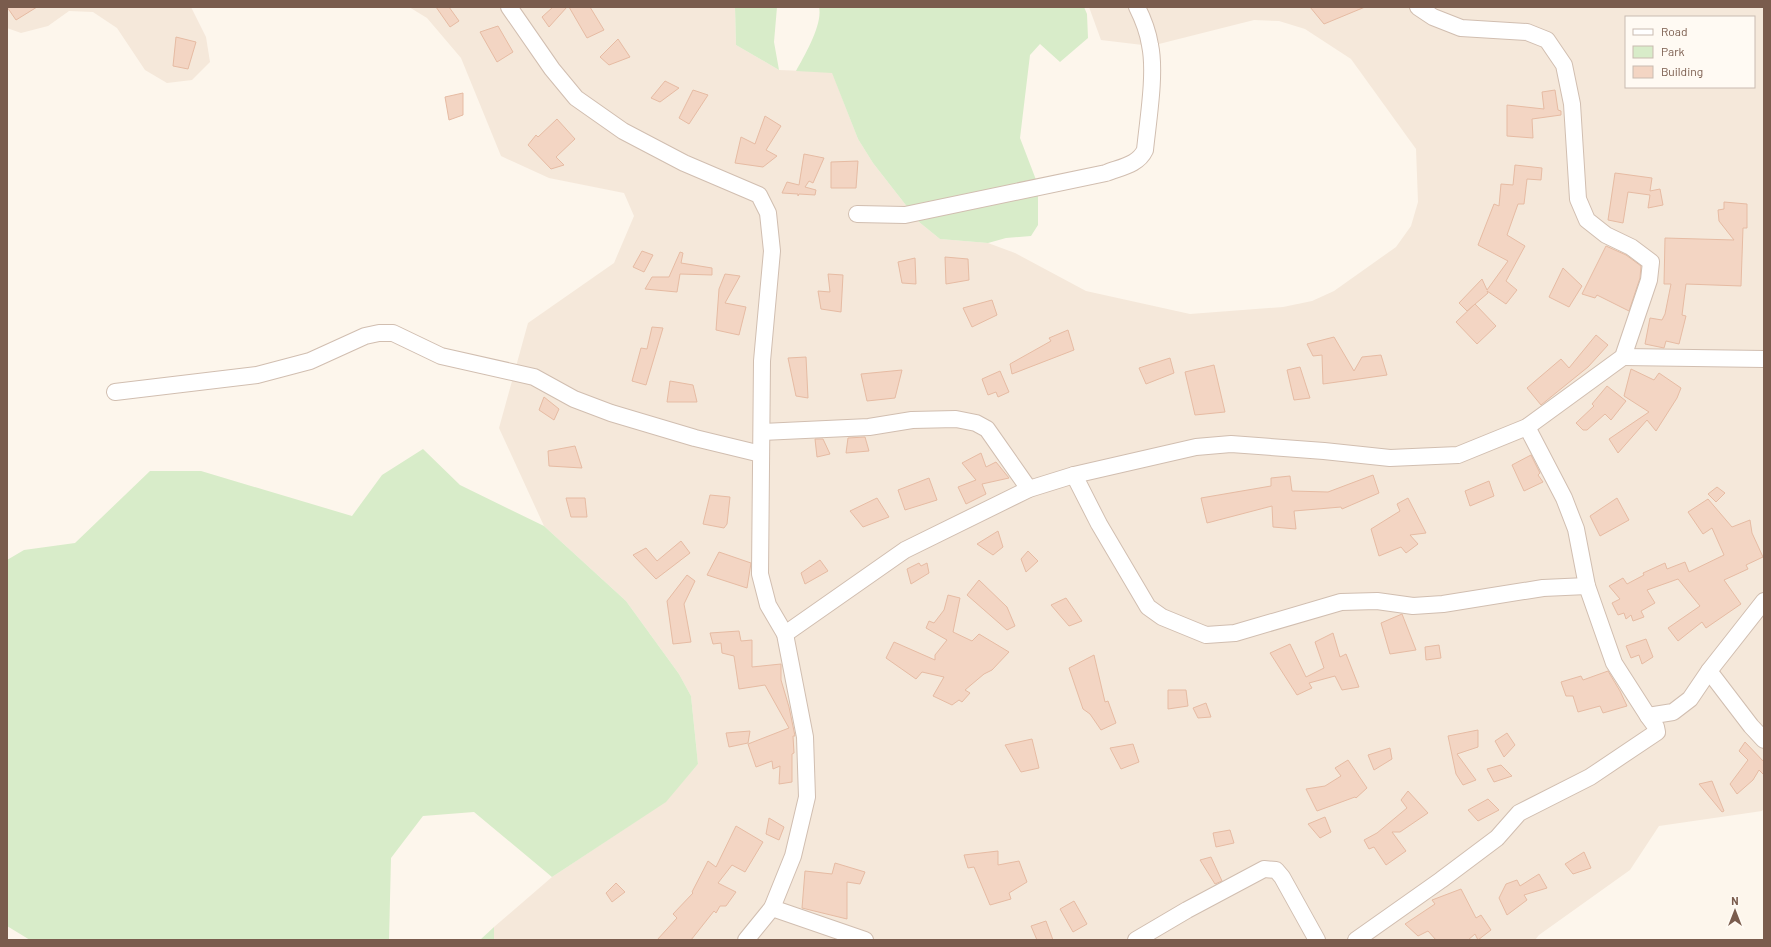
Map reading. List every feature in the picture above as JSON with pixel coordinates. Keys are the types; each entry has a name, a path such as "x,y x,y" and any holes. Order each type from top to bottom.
{"street":[{"path":"509,7 552,69 576,98 623,131 684,162 759,195 768,213 772,251 762,361 760,574 768,606 785,634 805,737 807,797 793,856 772,908 746,940"},
{"path":"857,214 905,215 1092,176 1133,163 1142,156 1145,150 1151,79 1151,46 1137,7"},
{"path":"785,634 905,550 1029,489 1074,475 1196,446 1231,444 1390,458 1458,455 1528,428 1623,357 1649,280 1650,262 1631,247 1606,235 1587,220 1578,199 1572,104 1564,65 1547,40 1528,32 1461,28 1433,17 1418,7"},
{"path":"115,392 257,375 310,361 365,336 379,333 393,333 441,356 534,377 574,399 611,413 695,438 761,454"},
{"path":"1623,357 1764,359"},
{"path":"762,432 869,427 912,420 956,419 976,423 987,429 1029,489"},
{"path":"1356,940 1441,880 1497,838 1519,813 1590,777 1657,732 1656,727 1614,663 1587,586 1576,529 1564,498 1528,428"},
{"path":"1074,475 1098,524 1148,607 1162,617 1206,635 1234,633 1341,602 1377,601 1413,606 1443,604 1543,588 1587,586"},
{"path":"1648,716 1673,712 1690,699 1709,671 1764,601"},
{"path":"1709,671 1751,726 1764,740"},
{"path":"1136,940 1187,910 1264,869 1276,870 1282,877 1317,940"},
{"path":"772,908 865,940"}],"shaded area":[{"path":"7,7 191,7 206,37 210,62 192,80 167,83 145,70 117,28 93,12 69,11 48,26 21,33 7,28"},
{"path":"409,7 735,7 736,45 779,70 832,72 858,139 873,163 919,222 940,239 988,243 1015,253 1086,291 1190,314 1283,307 1312,301 1334,291 1396,247 1411,226 1418,202 1416,149 1351,59 1305,29 1279,21 1254,20 1151,46 1101,40 1089,7 1762,7 1764,10 1764,808 1762,811 1659,826 1630,870 1539,935 1535,940 494,940 494,927 552,877 665,802 698,764 691,696 679,674 626,601 544,526 499,428 528,323 614,263 634,216 624,193 549,178 501,156 461,58 427,18"}],"green space":[{"path":"735,7 777,7 774,42 779,70 736,45"},
{"path":"819,7 1084,7 1087,14 1088,38 1060,62 1040,44 1030,55 1020,138 1038,185 1038,225 1031,236 1006,238 988,243 940,239 919,222 873,163 858,139 832,73 796,71 816,31 820,14"},
{"path":"423,449 460,485 544,526 626,601 679,674 691,696 698,764 666,802 552,877 474,812 423,816 391,858 389,940 30,940 7,926 7,560 24,550 75,543 150,471 201,471 352,516 382,475"},
{"path":"494,927 494,940 480,940"}],"building":[{"path":"7,7 37,7 16,20"},
{"path":"436,7 449,7 459,21 450,27"},
{"path":"553,7 567,7 549,27 542,17"},
{"path":"569,7 590,7 604,30 587,38"},
{"path":"1310,7 1365,7 1324,24"},
{"path":"498,26 513,52 497,62 480,32"},
{"path":"176,37 196,42 188,69 173,66"},
{"path":"618,39 630,57 609,65 600,57"},
{"path":"665,81 679,88 660,102 651,98"},
{"path":"693,90 708,95 689,124 679,118"},
{"path":"1555,90 1558,110 1561,111 1561,115 1532,119 1533,138 1507,136 1507,105 1544,109 1542,92"},
{"path":"463,93 463,115 449,120 445,97"},
{"path":"765,116 781,126 766,150 777,156 763,167 735,163 741,137 755,144"},
{"path":"557,119 575,139 556,157 564,165 551,169 528,145 536,135 538,137"},
{"path":"804,154 824,158 813,183 809,181 805,187 816,190 815,195 799,194 798,196 798,194 782,193 787,182 799,185"},
{"path":"858,161 856,188 831,188 831,162"},
{"path":"1515,165 1542,168 1541,180 1527,179 1524,204 1518,204 1507,235 1525,246 1506,281 1517,290 1506,304 1487,291 1488,293 1467,311 1459,303 1482,279 1487,290 1508,261 1478,245 1494,204 1499,206 1501,184 1513,185"},
{"path":"1615,173 1652,178 1650,191 1660,189 1663,205 1648,208 1650,195 1628,192 1623,223 1608,220"},
{"path":"1724,202 1747,204 1747,228 1743,228 1741,286 1686,284 1682,315 1686,316 1679,344 1666,341 1664,348 1645,344 1650,318 1662,320 1665,314 1671,284 1664,284 1665,238 1734,240 1719,221 1718,210 1724,209"},
{"path":"1606,246 1626,255 1641,266 1640,278 1629,311 1597,295 1595,298 1582,294"},
{"path":"642,251 653,255 644,272 633,267"},
{"path":"680,252 683,253 681,263 712,268 712,275 680,274 677,292 645,289 652,277 669,277"},
{"path":"945,257 968,259 969,280 946,284"},
{"path":"915,258 916,284 902,283 898,262"},
{"path":"1563,268 1582,286 1569,307 1549,297"},
{"path":"725,274 740,276 725,303 746,307 739,335 716,330 719,289"},
{"path":"828,274 843,275 841,312 821,309 818,291 830,292"},
{"path":"992,300 997,315 972,327 963,308"},
{"path":"1475,304 1496,326 1477,344 1456,322"},
{"path":"652,327 663,328 646,385 632,381 641,348 647,349"},
{"path":"1068,330 1074,350 1012,374 1010,364 1051,341 1049,338"},
{"path":"1596,335 1608,345 1588,367 1541,405 1527,388 1561,359 1569,368"},
{"path":"1334,337 1354,371 1362,357 1381,355 1387,375 1323,384 1322,355 1313,356 1307,344"},
{"path":"806,357 808,398 796,396 788,358"},
{"path":"1170,358 1174,373 1146,384 1139,368"},
{"path":"1214,365 1225,412 1195,415 1185,372"},
{"path":"1300,367 1310,398 1294,400 1287,370"},
{"path":"1631,369 1654,380 1659,373 1681,388 1677,398 1656,431 1647,420 1618,453 1609,439 1649,412 1624,396"},
{"path":"902,370 895,398 867,401 861,374"},
{"path":"1000,371 1009,392 998,397 996,392 988,395 982,379"},
{"path":"670,381 693,385 697,402 667,402"},
{"path":"1607,386 1626,401 1611,420 1605,414 1587,430 1583,430 1576,423 1594,406 1592,404"},
{"path":"544,397 559,409 554,420 539,410"},
{"path":"865,437 869,451 846,453 848,438"},
{"path":"815,439 823,439 830,454 817,457"},
{"path":"575,446 582,468 549,466 548,451"},
{"path":"981,453 986,467 996,462 1009,478 982,484 986,494 966,504 958,487 976,480 962,463"},
{"path":"1531,455 1540,473 1538,475 1543,482 1524,491 1512,465"},
{"path":"1373,475 1379,493 1342,509 1341,507 1294,511 1296,529 1273,527 1272,506 1207,523 1201,498 1271,486 1271,478 1290,476 1292,491 1328,492"},
{"path":"929,478 937,500 905,510 898,490"},
{"path":"1489,481 1494,496 1470,506 1465,491"},
{"path":"1717,487 1725,493 1716,502 1708,494"},
{"path":"710,495 730,497 727,524 724,528 703,524"},
{"path":"566,498 585,498 587,517 571,517"},
{"path":"877,498 889,517 863,527 850,511"},
{"path":"1408,498 1426,533 1410,535 1418,544 1406,553 1401,547 1379,556 1371,529 1400,511 1397,504"},
{"path":"1617,498 1629,520 1600,536 1590,516"},
{"path":"1708,499 1732,527 1750,520 1752,533 1763,557 1746,565 1748,569 1724,580 1741,604 1706,628 1702,622 1678,641 1668,628 1700,606 1678,579 1647,590 1655,603 1641,611 1644,617 1633,621 1631,615 1626,619 1624,613 1618,615 1612,603 1620,599 1609,586 1623,578 1627,584 1644,575 1643,573 1665,563 1667,569 1685,562 1689,572 1724,555 1712,528 1703,534 1688,512"},
{"path":"998,531 1003,547 993,555 977,544"},
{"path":"681,541 690,553 656,579 633,555 646,548 657,561"},
{"path":"1028,551 1038,561 1026,572 1021,559"},
{"path":"719,552 751,563 747,588 707,575"},
{"path":"820,560 828,571 805,584 801,573"},
{"path":"919,563 921,566 927,563 929,573 911,584 907,569"},
{"path":"687,575 695,581 684,604 691,642 673,644 667,601"},
{"path":"979,580 1007,607 1015,626 1007,630 967,595"},
{"path":"948,595 960,598 953,632 972,641 979,634 1009,652 992,670 984,674 965,690 970,693 962,702 959,700 952,705 933,696 944,677 922,672 916,679 886,658 894,642 935,660 935,655 947,640 926,628 929,621 934,623 944,610"},
{"path":"1066,598 1082,621 1069,626 1051,605"},
{"path":"1402,614 1416,650 1390,654 1381,623"},
{"path":"739,631 741,641 752,640 752,667 781,664 781,680 789,707 795,736 793,736 794,753 792,754 792,782 779,784 780,766 773,769 772,761 756,767 748,744 789,728 765,685 739,689 734,656 722,653 721,643 713,644 710,633"},
{"path":"1333,633 1340,657 1346,654 1359,687 1342,690 1335,676 1309,683 1312,688 1297,695 1270,653 1290,644 1306,677 1324,668 1315,642"},
{"path":"1646,639 1653,657 1642,664 1639,655 1631,658 1626,646"},
{"path":"1439,645 1441,658 1426,660 1425,647"},
{"path":"1094,655 1105,702 1108,701 1116,723 1101,730 1090,714 1083,709 1069,668"},
{"path":"1608,671 1627,706 1603,713 1600,706 1578,712 1573,696 1566,696 1561,682 1581,676 1583,680"},
{"path":"1168,690 1186,690 1188,706 1168,709"},
{"path":"1206,703 1211,717 1198,718 1193,708"},
{"path":"1478,730 1478,747 1457,754 1476,780 1463,785 1456,774 1448,736"},
{"path":"750,731 748,743 729,747 726,733"},
{"path":"1507,733 1515,745 1504,757 1495,741"},
{"path":"1032,739 1039,768 1021,772 1005,745"},
{"path":"1745,742 1764,762 1764,775 1759,770 1753,780 1737,794 1730,784 1748,760 1739,751"},
{"path":"1133,744 1139,762 1121,769 1110,748"},
{"path":"1390,748 1392,759 1374,770 1368,755"},
{"path":"1348,760 1367,788 1356,798 1355,797 1317,811 1306,789 1325,786 1341,776 1335,768"},
{"path":"1501,765 1512,776 1494,782 1487,769"},
{"path":"1712,781 1724,811 1722,812 1699,784"},
{"path":"1408,791 1428,813 1400,832 1392,832 1406,851 1386,865 1374,847 1369,849 1364,840 1377,833 1407,808 1401,800"},
{"path":"1488,799 1499,810 1478,821 1468,810"},
{"path":"1325,817 1331,832 1320,838 1308,824"},
{"path":"769,818 784,827 779,840 766,834"},
{"path":"736,826 763,842 745,872 732,865 718,883 736,892 726,906 720,906 716,913 714,911 691,940 657,940 677,918 673,914 693,893 692,892 708,861 716,867"},
{"path":"1230,830 1234,843 1216,847 1213,833"},
{"path":"998,851 998,865 1019,861 1027,882 1009,893 1011,899 990,905 974,867 968,868 964,855"},
{"path":"1584,852 1591,868 1573,874 1565,864"},
{"path":"1211,857 1222,881 1215,884 1200,860"},
{"path":"835,863 865,872 860,884 847,882 847,919 802,908 805,871 832,874"},
{"path":"1539,874 1547,888 1524,895 1527,900 1507,915 1499,898 1506,884 1517,880 1520,886"},
{"path":"616,883 625,892 612,902 606,893"},
{"path":"1461,889 1476,918 1481,915 1491,930 1478,940 1475,934 1468,940 1436,940 1428,931 1418,936 1405,924 1435,904 1432,900"},
{"path":"1074,901 1087,924 1073,932 1060,909"},
{"path":"1046,921 1053,940 1037,940 1031,926"}]}
